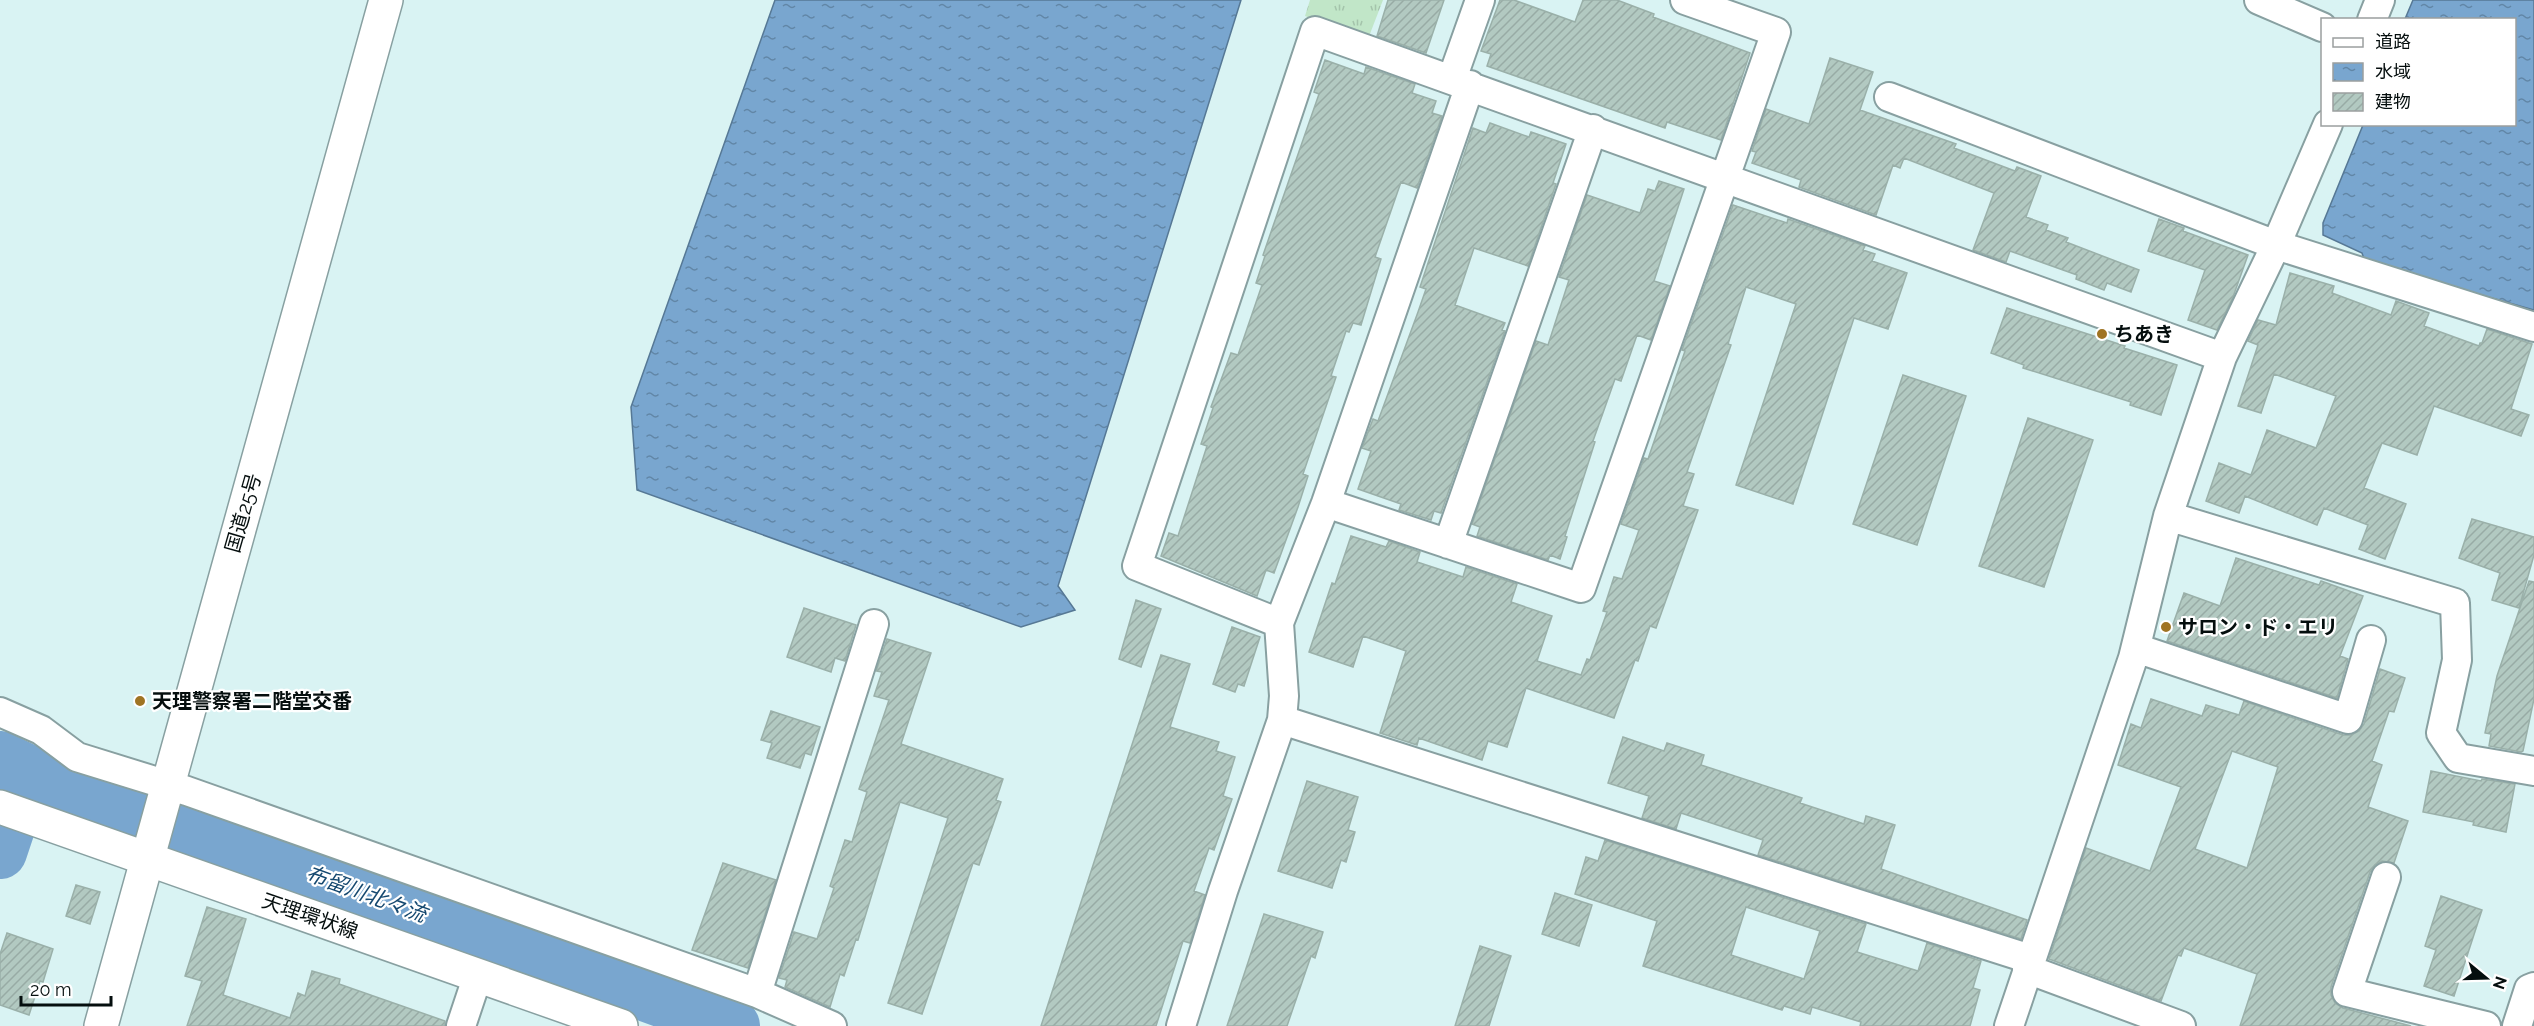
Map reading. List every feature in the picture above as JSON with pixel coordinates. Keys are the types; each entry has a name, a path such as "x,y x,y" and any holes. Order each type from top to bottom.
{"main road":[{"name":"国道25号","path":"101,1026 386,0"},
{"name":"天理環状線","path":"10,811 150,853 621,1026"}],"street":[{"path":"1181,1026 1223,891 1282,720 1284,696 1279,623 1326,503 1461,82 1480,0"},
{"path":"1326,503 1581,588 1776,32 1685,0"},
{"path":"2259,0 2321,27"},
{"path":"2373,18 2380,0"},
{"path":"1279,623 1137,566 1315,31 1593,129 2222,357"},
{"path":"1889,97 2276,245 2534,327"},
{"path":"2008,1026 2136,648 2168,516 2222,357 2276,245 2327,126"},
{"path":"1448,544 1593,129"},
{"path":"2168,516 2455,603 2457,660 2441,733 2458,758 2534,771"},
{"path":"757,993 874,624"},
{"path":"2136,648 2348,719 2371,640"},
{"path":"0,712 41,730 77,757 166,790 757,993 831,1026"},
{"path":"1282,720 2028,964 2181,1026"},
{"path":"2386,877 2348,992 2486,1026"},
{"path":"461,1026 478,975"},
{"path":"2517,1026 2529,989 2534,987"}],"green space":[{"path":"1310,0 1383,0 1368,39 1305,16"}],"water":[{"path":"775,0 1241,0 1058,586 1075,610 1021,627 637,490 631,407"},
{"path":"2413,0 2534,0 2534,310 2365,262 2362,253 2323,235 2323,223 2363,126 2516,126 2516,18 2405,18"}],"building":[{"path":"1388,0 1444,0 1426,53 1377,36"},
{"path":"1500,0 1514,0 1575,22 1583,0 1617,0 1654,14 1653,17 1750,53 1721,140 1667,122 1665,128 1487,66 1491,54 1481,51"},
{"path":"1830,58 1873,72 1860,110 1956,144 1954,148 2015,171 2017,167 2041,176 2026,217 2048,225 2046,230 2068,238 2066,242 2139,270 2131,292 2107,283 2104,290 2076,279 2077,275 2010,251 2006,262 1973,250 1994,193 1904,158 1900,168 1893,165 1876,215 1799,187 1801,180 1752,163 1756,152 1752,151 1766,109 1809,124"},
{"path":"1325,60 1364,74 1366,67 1415,84 1412,93 1436,101 1432,113 1442,116 1417,188 1401,182 1375,257 1381,259 1361,325 1353,323 1349,332 1346,331 1331,376 1336,377 1303,474 1308,476 1298,507 1274,573 1266,570 1257,596 1161,556 1169,533 1178,536 1207,446 1201,444 1213,408 1211,407 1231,353 1238,355 1262,285 1256,283 1265,256 1263,255 1319,94 1314,92"},
{"path":"1490,123 1529,137 1531,132 1566,144 1553,183 1556,184 1528,266 1474,248 1455,305 1505,323 1502,330 1505,331 1441,513 1434,511 1431,520 1399,510 1401,504 1358,489 1371,451 1362,448 1373,419 1378,421 1426,289 1420,287 1473,128 1486,133"},
{"path":"1659,181 1684,189 1654,281 1670,286 1651,340 1637,335 1621,381 1615,379 1593,441 1595,442 1565,536 1567,537 1560,559 1550,555 1548,560 1477,536 1480,527 1472,524 1536,341 1548,345 1569,280 1559,277 1587,195 1640,213 1648,189 1655,191"},
{"path":"1733,205 1787,223 1788,219 1865,246 1863,250 1875,254 1872,261 1907,273 1888,329 1854,318 1793,504 1736,485 1796,304 1746,287 1728,344 1731,345 1687,472 1694,474 1683,506 1698,510 1656,628 1650,626 1614,718 1526,688 1507,747 1488,741 1482,760 1419,738 1417,745 1380,733 1406,651 1363,636 1353,667 1309,652 1332,583 1335,584 1351,536 1386,547 1389,541 1420,552 1417,562 1463,577 1466,567 1517,584 1511,602 1552,616 1537,661 1581,675 1587,659 1590,660 1607,612 1603,611 1614,577 1622,579 1639,530 1621,524 1644,458 1648,459 1685,351 1682,350"},
{"path":"2159,219 2184,228 2183,231 2248,255 2233,297 2217,330 2188,320 2205,270 2148,251"},
{"path":"2290,273 2334,286 2332,293 2391,315 2396,301 2429,313 2424,326 2479,346 2487,329 2532,344 2511,409 2529,415 2521,436 2434,406 2417,455 2382,443 2364,488 2406,504 2385,559 2359,549 2368,525 2324,508 2317,525 2245,496 2239,513 2206,501 2219,463 2251,475 2267,430 2316,448 2336,396 2274,374 2261,413 2238,406 2258,345 2248,341 2258,320 2276,325"},
{"path":"2007,308 2177,365 2161,415 2130,405 2131,402 2023,368 2024,365 1991,353"},
{"path":"1903,375 1966,396 1917,545 1853,524"},
{"path":"2028,418 2093,440 2044,587 1979,566"},
{"path":"2472,519 2534,537 2534,555 2519,608 2492,600 2500,573 2459,558"},
{"path":"2236,558 2319,585 2321,581 2363,596 2340,656 2348,659 2337,698 2167,641 2184,593 2220,606"},
{"path":"2529,581 2534,582 2534,699 2521,752 2489,746 2491,734 2485,733 2497,676"},
{"path":"1136,600 1161,609 1141,667 1119,659"},
{"path":"804,608 856,625 845,661 835,658 831,672 787,657"},
{"path":"1232,627 1260,637 1244,686 1238,684 1235,692 1213,684"},
{"path":"887,639 931,653 901,744 1003,779 996,800 1001,802 979,865 973,863 922,1014 888,1003 948,818 900,802 858,940 856,939 844,976 840,974 830,1007 785,987 787,980 779,978 794,932 817,939 834,888 830,886 845,840 852,842 867,792 859,789 889,700 874,696 882,672 876,671"},
{"path":"1161,655 1190,664 1170,727 1219,742 1216,751 1235,757 1223,796 1232,799 1214,850 1209,848 1194,891 1205,895 1190,943 1183,941 1156,1026 1041,1026"},
{"path":"2380,669 2405,678 2394,712 2389,711 2372,761 2382,765 2368,807 2408,821 2394,863 2382,861 2370,872 2331,987 2331,995 2335,1003 2343,1008 2411,1026 2240,1026 2257,974 2184,948 2181,956 2178,955 2161,1001 2049,959 2086,848 2150,871 2181,787 2118,765 2131,724 2141,728 2151,699 2202,716 2206,705 2239,715 2244,701 2343,735 2351,735 2359,731 2364,724","holes":["2232,751 2278,767 2247,868 2195,849"]},
{"path":"771,711 820,727 811,755 805,753 800,768 767,758 772,743 761,740"},
{"path":"1623,737 1664,751 1667,743 1704,755 1701,765 1802,798 1800,803 1864,824 1866,816 1895,825 1881,869 2027,920 2021,939 1758,855 1763,840 1681,813 1676,829 1642,818 1649,796 1608,783"},
{"path":"2431,771 2481,781 2482,779 2515,784 2506,832 2473,825 2474,822 2423,812"},
{"path":"1307,781 1358,797 1348,830 1355,832 1346,862 1341,860 1332,888 1278,871"},
{"path":"1605,840 1866,924 1857,952 1918,971 1927,943 1981,961 1973,988 1980,990 1970,1026 1860,1026 1861,1022 1812,1007 1810,1014 1784,1006 1782,1010 1643,966 1657,921 1575,894 1586,857 1598,861","holes":["1746,907 1820,931 1804,979 1731,955"]},
{"path":"723,863 776,880 748,968 692,950"},
{"path":"76,885 100,892 90,924 66,916"},
{"path":"1555,893 1592,905 1579,946 1542,934"},
{"path":"2441,896 2482,910 2454,996 2424,986 2436,950 2425,946"},
{"path":"207,907 246,919 223,995 290,1018 298,993 305,996 312,971 340,979 339,984 445,1021 445,1026 187,1026 202,981 185,976"},
{"path":"1264,914 1323,932 1315,958 1311,956 1287,1026 1227,1026"},
{"path":"7,933 53,949 43,982 40,981 29,1015 0,1005 0,954"},
{"path":"1480,946 1511,956 1489,1026 1455,1026"}],"waterway":[{"name":"布留川北々流","path":"0,758 62,784 733,1026"},
{"path":"0,852 27,771"}],"place":[{"name":"ちあき","path":"2102,334"},
{"name":"サロン・ド・エリ","path":"2166,627"},
{"name":"天理警察署二階堂交番","path":"140,701"}]}
